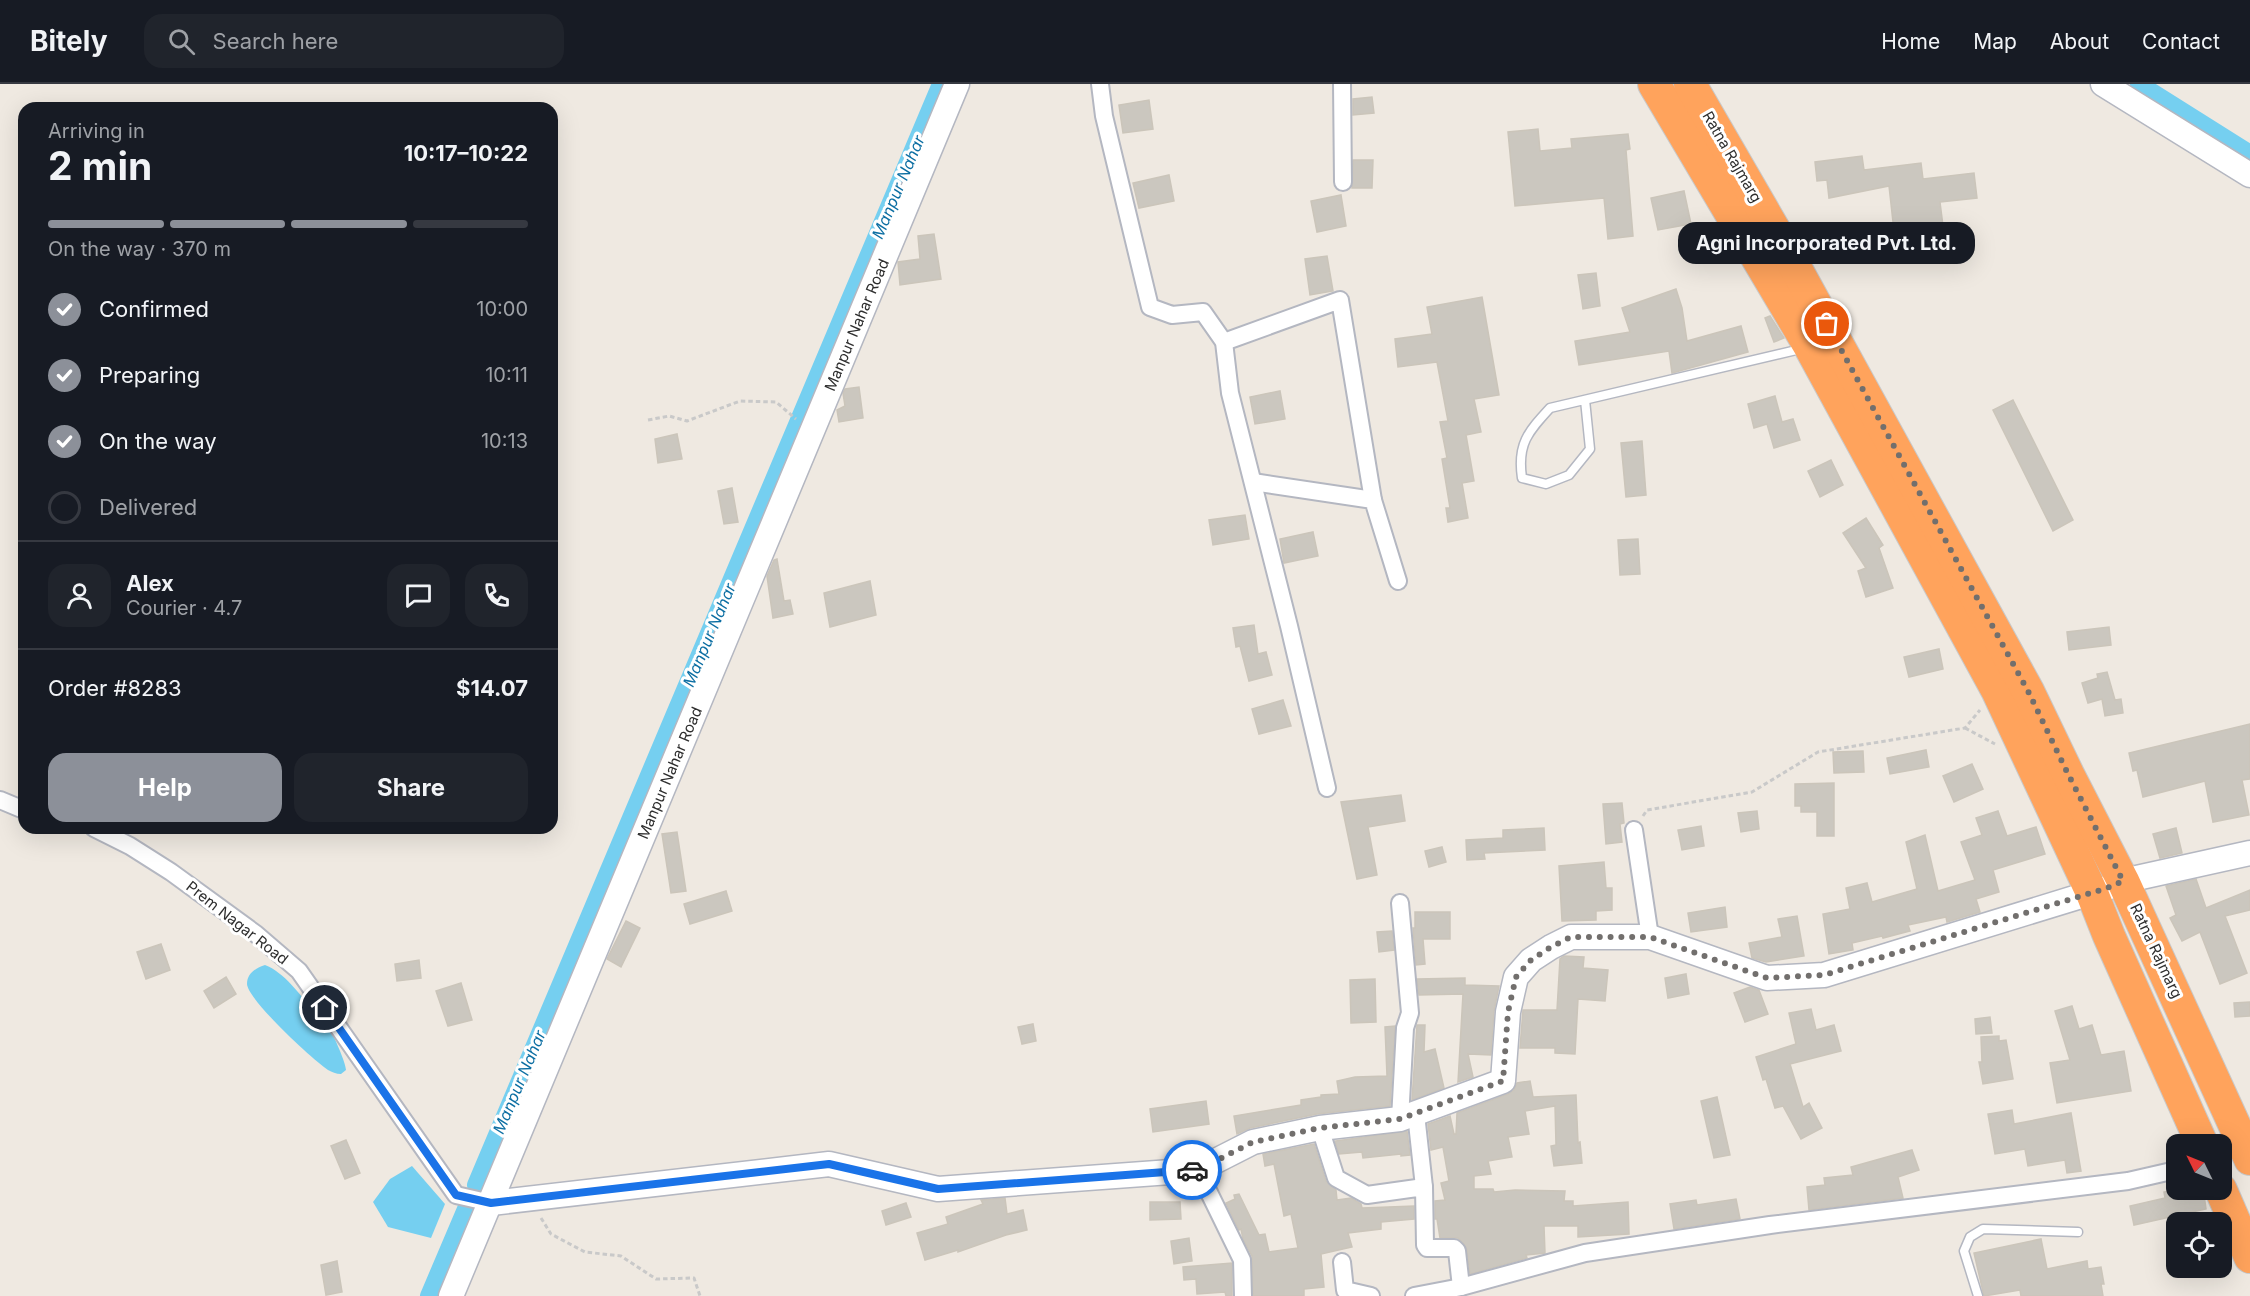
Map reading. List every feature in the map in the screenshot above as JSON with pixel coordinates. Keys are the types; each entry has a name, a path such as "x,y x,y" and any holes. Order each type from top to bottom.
{"highway":[{"name":"Ratna Rajmarg","path":"1654,84 1810,347 1997,690 2092,892 2109,936 2198,1134"},
{"name":"Ratna Rajmarg","path":"1690,84 1782,243 2022,680 2123,881 2250,1159"},
{"path":"2225,1200 2250,1257"}],"street":[{"name":"Manpur Nahar Road","path":"451,1296 957,84"},
{"path":"1100,84 1104,116 1150,307 1172,315 1203,312 1224,342 1230,393 1327,788"},
{"path":"1342,84 1343,182"},
{"path":"2103,84 2250,175"},
{"path":"1224,342 1340,300 1373,500 1398,581"},
{"path":"1253,482 1373,500"},
{"path":"0,800 18,808"},
{"path":"1634,830 1650,937"},
{"name":"Prem Nagar Road","path":"106,834 171,872 256,934 298,971 456,1195 491,1203"},
{"path":"491,1203 829,1164 938,1189 1198,1170 1253,1142 1320,1128 1408,1116 1503,1081 1508,1012 1516,977 1531,960 1571,937 1650,937 1767,978 1824,975 2123,881 2250,853"},
{"path":"1400,903 1410,1013 1405,1028 1408,1116 1424,1187 1425,1245 1427,1248 1454,1248 1457,1251 1461,1287"},
{"path":"1320,1128 1336,1178 1367,1195 1424,1187"},
{"path":"1198,1170 1242,1260 1243,1296"},
{"path":"1414,1296 1461,1287 1586,1253 1770,1225 2128,1180 2166,1172"},
{"path":"1342,1262 1345,1290 1371,1296"}],"lane":[{"path":"1585,400 1590,449 1569,475 1546,484 1522,478 1519,460 1528,431 1550,408 1810,347"},
{"path":"1978,1296 1964,1251 1970,1237 1983,1229 2078,1232"}],"path":[{"path":"648,420 669,416 687,421 740,401 776,402 799,422 813,430"},
{"path":"1634,830 1647,810 1752,792 1818,752 1965,728 1997,690"},
{"path":"529,1199 551,1234 585,1252 621,1256 656,1279 694,1278 700,1296"}],"water":[{"path":"265,965 285,978 327,1025 342,1055 346,1070 341,1074 328,1070 309,1055 269,1016 250,992 247,984 250,974"},
{"path":"412,1166 445,1204 431,1238 388,1227 373,1202 390,1179"}],"building":[{"path":"1372,97 1374,113 1353,115 1353,99"},
{"path":"1149,100 1153,129 1123,133 1119,105"},
{"path":"1538,129 1540,151 1572,148 1571,139 1628,134 1630,149 1626,150 1633,236 1608,239 1604,198 1515,206 1508,132"},
{"path":"1862,156 1864,170 1921,163 1923,179 1974,173 1977,198 1940,202 1944,234 1895,240 1889,186 1829,198 1827,180 1817,181 1815,162"},
{"path":"1353,160 1373,160 1372,188 1352,188"},
{"path":"1169,175 1174,201 1139,208 1133,183"},
{"path":"1684,191 1691,224 1658,230 1651,198"},
{"path":"1341,195 1346,226 1317,232 1311,201"},
{"path":"934,234 941,279 900,285 898,262 920,259 918,236"},
{"path":"1327,256 1333,291 1310,295 1305,259"},
{"path":"1596,273 1600,306 1583,309 1578,275"},
{"path":"1676,289 1682,308 1687,341 1741,326 1748,352 1672,373 1669,351 1579,365 1575,341 1630,332 1622,308"},
{"path":"1482,297 1499,395 1474,399 1481,432 1466,435 1474,481 1462,483 1468,518 1448,522 1446,508 1450,508 1442,459 1447,458 1440,422 1448,421 1437,362 1398,367 1395,339 1432,334 1427,307"},
{"path":"1770,316 1784,338 1774,342 1765,318"},
{"path":"859,387 863,418 839,422 837,410 845,406 843,393 845,389"},
{"path":"1280,391 1285,419 1255,424 1250,397"},
{"path":"1775,396 1782,422 1793,419 1800,440 1774,448 1767,424 1754,428 1748,404"},
{"path":"2013,400 2073,520 2053,531 1993,410"},
{"path":"677,434 682,459 658,463 655,439"},
{"path":"1642,441 1646,495 1626,497 1621,443"},
{"path":"1831,460 1843,485 1820,497 1808,471"},
{"path":"732,488 738,522 724,524 718,491"},
{"path":"1245,515 1249,539 1213,545 1209,520"},
{"path":"1866,518 1883,545 1879,548 1893,588 1866,597 1858,571 1866,568 1843,533"},
{"path":"1313,532 1318,556 1284,563 1280,539"},
{"path":"1638,539 1640,574 1620,575 1618,540"},
{"path":"777,559 784,601 790,600 793,614 773,618 767,576 774,560"},
{"path":"870,581 876,615 830,627 824,593"},
{"path":"1254,625 1258,654 1266,652 1272,675 1249,681 1240,646 1236,647 1233,628"},
{"path":"2109,627 2111,645 2069,650 2067,632"},
{"path":"1939,649 1943,669 1909,677 1904,657"},
{"path":"2107,672 2115,700 2121,699 2123,713 2105,716 2102,699 2088,703 2082,683 2098,678 2097,674"},
{"path":"1283,700 1291,726 1259,734 1252,709"},
{"path":"2250,724 2250,779 2242,780 2249,815 2213,822 2205,781 2143,797 2137,770 2133,771 2129,753"},
{"path":"1926,750 1929,767 1890,774 1887,758"},
{"path":"1863,751 1864,772 1834,773 1833,752"},
{"path":"1972,764 1983,789 1954,802 1943,776"},
{"path":"1834,783 1834,836 1817,836 1817,812 1801,812 1801,806 1795,806 1795,784"},
{"path":"1401,795 1405,821 1368,827 1377,875 1357,879 1341,802"},
{"path":"1622,803 1624,823 1620,824 1622,842 1606,844 1603,804"},
{"path":"1757,811 1759,829 1741,832 1738,813"},
{"path":"1998,811 2007,836 2036,827 2045,854 1993,870 1999,892 1976,899 1980,912 1947,922 1946,917 1908,925 1910,931 1852,943 1853,950 1829,954 1823,914 1850,909 1846,888 1867,883 1872,902 1917,889 1906,842 1925,835 1938,891 1975,880 1961,842 1982,835 1976,818"},
{"path":"1701,826 1704,846 1682,850 1678,830"},
{"path":"1544,828 1545,850 1484,853 1485,859 1467,860 1466,840 1503,838 1503,830"},
{"path":"2176,828 2182,853 2160,858 2153,834"},
{"path":"677,832 686,891 671,893 662,834"},
{"path":"1442,847 1446,862 1429,867 1425,851"},
{"path":"1604,862 1606,888 1612,888 1612,910 1596,911 1596,920 1562,921 1559,866"},
{"path":"2196,879 2206,908 2250,890 2250,910 2225,916 2247,973 2220,984 2200,932 2182,941 2170,918 2176,915 2166,886"},
{"path":"726,891 732,911 690,924 684,904"},
{"path":"1725,907 1727,927 1691,932 1688,913"},
{"path":"1415,912 1450,912 1450,939 1423,939 1425,964 1416,965 1413,928 1415,928"},
{"path":"1797,916 1804,956 1766,962 1752,958 1749,943 1782,937 1778,919"},
{"path":"626,921 640,928 621,967 607,959"},
{"path":"1392,931 1394,950 1379,952 1377,932"},
{"path":"161,944 170,970 146,979 137,952"},
{"path":"1564,956 1584,957 1583,968 1608,970 1605,1001 1578,999 1575,1054 1555,1053 1555,1048 1520,1048 1523,1010 1557,1010 1560,959"},
{"path":"419,960 421,978 397,981 395,964"},
{"path":"1686,974 1689,994 1668,998 1665,978"},
{"path":"226,977 236,994 214,1008 204,991"},
{"path":"1465,978 1465,985 1499,986 1494,1011 1491,1055 1468,1054 1473,1077 1458,1082 1463,994 1419,995 1417,979"},
{"path":"1375,979 1376,1022 1351,1023 1350,980"},
{"path":"461,983 472,1020 448,1026 436,991"},
{"path":"1750,987 1759,990 1768,1014 1745,1022 1734,993"},
{"path":"2250,1002 2250,1016 2235,1017 2234,1003"},
{"path":"2072,1006 2079,1029 2092,1025 2101,1055 2124,1051 2131,1091 2057,1103 2050,1063 2070,1060 2055,1011"},
{"path":"1811,1009 1816,1030 1834,1025 1841,1051 1790,1064 1803,1107 1809,1103 1822,1128 1801,1139 1783,1106 1775,1108 1756,1057 1796,1044 1789,1013"},
{"path":"1990,1017 1992,1033 1976,1034 1975,1019"},
{"path":"1033,1024 1036,1041 1022,1044 1018,1027"},
{"path":"1417,1025 1425,1025 1424,1052 1435,1049 1444,1088 1412,1100"},
{"path":"1395,1026 1390,1106 1317,1114 1250,1128 1237,1134 1234,1116 1301,1105 1301,1100 1321,1097 1321,1095 1339,1094 1337,1081 1355,1077 1387,1076 1385,1027"},
{"path":"1999,1036 1999,1041 2006,1040 2013,1079 1983,1084 1979,1062 1982,1062 1981,1037"},
{"path":"1530,1081 1533,1097 1576,1095 1578,1143 1580,1142 1582,1163 1554,1166 1551,1146 1556,1145 1555,1106 1525,1111 1529,1134 1508,1137 1512,1157 1488,1161 1491,1174 1474,1176 1474,1189 1493,1189 1494,1192 1565,1191 1564,1201 1573,1201 1573,1206 1628,1202 1629,1234 1578,1237 1578,1226 1544,1226 1545,1253 1526,1255 1527,1258 1470,1274 1464,1244 1458,1238 1440,1238 1437,1219 1435,1219 1435,1201 1445,1200 1441,1183 1449,1181 1443,1147 1431,1150 1428,1124 1450,1116 1454,1134 1456,1134 1457,1113 1508,1094 1514,1090 1517,1083"},
{"path":"1717,1097 1730,1155 1714,1158 1701,1101"},
{"path":"1206,1101 1209,1124 1153,1132 1150,1109"},
{"path":"2012,1110 2014,1124 2071,1113 2081,1171 2067,1173 2065,1160 2028,1166 2025,1149 1995,1154 1988,1114"},
{"path":"1407,1131 1410,1155 1363,1158 1362,1152 1339,1154 1335,1141"},
{"path":"346,1140 360,1173 345,1179 331,1146"},
{"path":"1314,1144 1326,1181 1336,1190 1337,1200 1351,1198 1361,1204 1362,1208 1414,1206 1414,1219 1381,1222 1381,1229 1348,1233 1352,1247 1321,1254 1324,1287 1304,1289 1304,1296 1253,1296 1252,1256 1243,1239 1241,1229 1239,1230 1226,1203 1235,1199 1234,1195 1239,1194 1259,1235 1265,1234 1269,1252 1298,1248 1291,1214 1284,1216 1274,1164 1265,1166 1263,1154"},
{"path":"1912,1150 1919,1170 1898,1177 1903,1198 1809,1210 1807,1187 1825,1185 1824,1178 1853,1175 1851,1167"},
{"path":"2164,1192 2166,1192 2166,1200 2205,1200 2206,1209 2192,1212 2166,1212 2166,1218 2134,1225 2130,1206 2165,1198"},
{"path":"1005,1198 1007,1214 1023,1210 1027,1230 925,1260 917,1233 948,1224 946,1217 983,1204 981,1200"},
{"path":"1736,1199 1740,1219 1674,1229 1670,1204 1696,1200 1697,1205"},
{"path":"1150,1202 1180,1202 1181,1219 1150,1220"},
{"path":"906,1203 911,1217 886,1225 882,1211"},
{"path":"1189,1238 1192,1261 1174,1264 1171,1241"},
{"path":"2041,1239 2047,1269 2087,1261 2088,1269 2101,1267 2104,1284 2101,1284 2103,1296 2021,1296 2020,1290 1984,1296 1974,1253"},
{"path":"337,1261 342,1292 326,1295 321,1265"},
{"path":"1232,1263 1232,1296 1226,1296 1225,1292 1197,1294 1196,1279 1184,1280 1183,1267"}],"waterway":[{"name":"Manpur Nahar","path":"476,1185 941,84"},
{"path":"2139,84 2250,154"},
{"name":"Manpur Nahar","path":"429,1296 466,1209"}],"way so far":[{"path":"1192,1170 1198,1170 1253,1142 1320,1128 1400,1119 1503,1081 1505,1079 1508,1012 1516,977 1531,960 1571,937 1650,937 1767,978 1824,975 2107,888 2123,881 2028,691 1827,324"}],"place":[{"name":"Agni Incorporated Pvt. Ltd.","path":"1827,324"}],"route":[{"path":"325,1008 456,1195 491,1203 829,1164 938,1189 1192,1170"}]}
